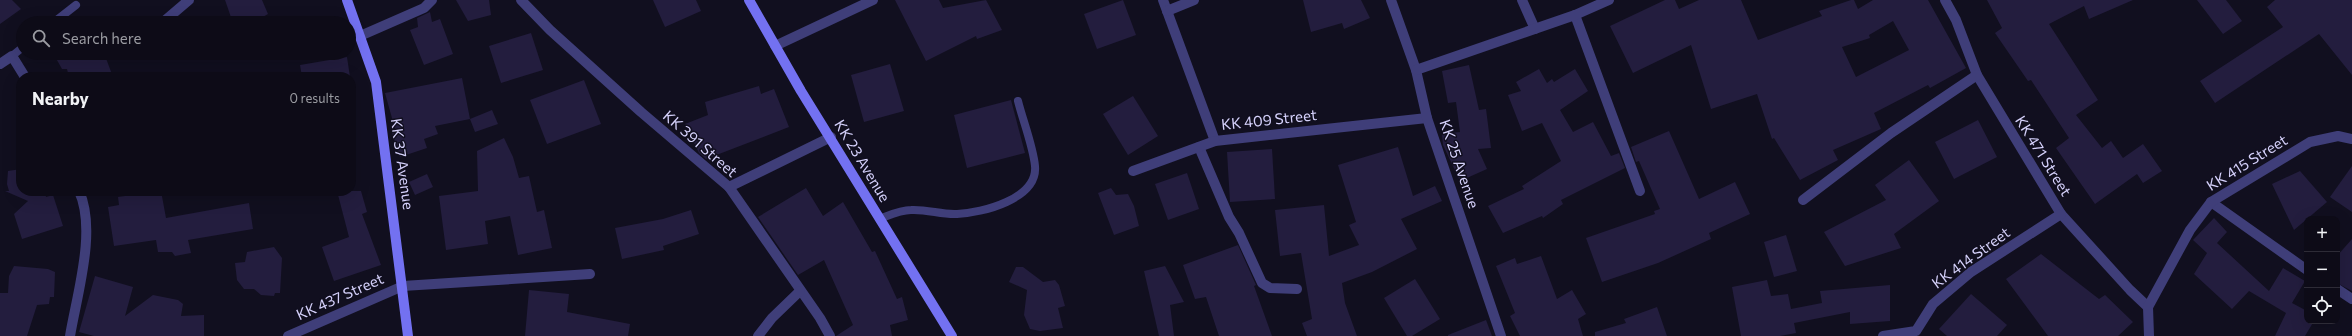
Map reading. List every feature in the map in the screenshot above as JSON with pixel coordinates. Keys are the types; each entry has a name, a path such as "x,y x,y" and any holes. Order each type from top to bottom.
{"main road":[{"name":"KK 37 Avenue","path":"347,0 353,16"},
{"name":"KK 23 Avenue","path":"749,0 801,91 831,137 952,336"},
{"name":"KK 37 Avenue","path":"356,25 376,82 403,286 408,336"}],"street":[{"path":"170,16 189,0"},
{"path":"360,36 424,8 432,0"},
{"name":"KK 391 Street","path":"521,0 550,30 641,112 729,187 830,336"},
{"path":"775,46 873,0"},
{"name":"KK 409 Street","path":"1163,0 1215,141 1427,118"},
{"path":"1167,11 1194,0"},
{"name":"KK 25 Avenue","path":"1391,0 1416,70 1427,118 1501,336"},
{"path":"1522,0 1535,29"},
{"path":"1416,70 1574,15 1609,0"},
{"name":"KK 471 Street","path":"1945,0 1956,20 1977,75 2061,214 2130,290 2148,306"},
{"path":"1574,15 1640,191"},
{"path":"0,64 12,56 22,72"},
{"path":"1803,200 1892,133 1977,75"},
{"name":"KK 415 Street","path":"2148,306 2190,230 2212,202 2310,142 2338,136 2352,139"},
{"path":"729,187 831,137"},
{"path":"1133,171 1215,141"},
{"path":"1199,147 1229,217 1239,233 1262,282 1270,288 1296,289"},
{"path":"70,336 86,242 84,201 82,196"},
{"path":"2212,202 2304,268"},
{"name":"KK 414 Street","path":"1883,336 1918,334 1933,304 1971,272 2061,214"},
{"name":"KK 437 Street","path":"288,336 403,286 590,274"},
{"path":"758,336 772,318 800,291"},
{"path":"2340,292 2352,299"},
{"path":"2148,306 2149,336"}],"lane":[{"path":"62,16 76,5"},
{"path":"12,56 16,53"},
{"path":"879,218 899,211 911,210 946,214 966,213 1008,202 1030,187 1034,178 1035,166 1018,101"}],"building":[{"path":"0,0 12,0 21,9 0,24"},
{"path":"225,0 262,0 268,14 264,16 231,16"},
{"path":"456,0 489,0 491,15 468,21"},
{"path":"653,0 696,0 701,11 665,27"},
{"path":"895,0 939,0 943,8 986,0 1002,30 977,39 976,36 926,61"},
{"path":"1123,0 1136,35 1097,49 1084,14"},
{"path":"1303,0 1361,0 1370,18 1344,29 1342,23 1311,32"},
{"path":"1665,0 1675,0 1679,9 1699,0 1741,0 1758,40 1822,16 1819,11 1851,0 1854,0 1858,9 1873,0 1928,0 1966,68 1930,88 1928,85 1874,113 1881,129 1833,150 1838,160 1800,180 1774,138 1772,139 1757,94 1711,109 1691,45 1633,73 1610,26","holes":["1893,21 1909,50 1856,77 1842,47 1870,38 1869,35"]},
{"path":"1987,0 2133,0 2089,19 2084,6 2049,24 2098,100 2076,115 2102,148 2111,141 2123,158 2143,144 2162,171 2143,183 2137,174 2095,204 2056,148 2069,138 2031,80 2028,81 1995,33 2002,28"},
{"path":"2197,0 2226,0 2242,21 2223,34"},
{"path":"2275,0 2352,0 2352,75 2319,34 2215,103 2200,81 2283,27 2267,7"},
{"path":"430,12 432,22 440,19 453,54 424,65 410,30 418,27 417,18"},
{"path":"531,33 543,70 501,83 489,46"},
{"path":"57,60 107,60 111,72 68,72 67,69 62,69"},
{"path":"329,60 347,60 349,72 301,72 300,65"},
{"path":"890,64 904,111 864,122 851,75"},
{"path":"1469,65 1479,110 1486,109 1491,148 1478,149 1487,169 1460,181 1443,145 1442,134 1460,132 1456,102 1448,103 1442,71"},
{"path":"1539,69 1547,83 1552,79 1554,82 1575,69 1588,91 1560,110 1573,132 1593,122 1611,156 1619,153 1625,168 1561,200 1563,204 1543,218 1542,216 1503,233 1488,206 1524,189 1522,186 1561,161 1542,123 1522,131 1508,95 1521,91 1516,82"},
{"path":"462,78 470,119 435,126 438,134 424,139 427,148 400,157 391,130 395,129 385,93"},
{"path":"584,80 601,124 547,144 530,100"},
{"path":"759,86 761,94 774,89 789,127 706,159 699,153 685,124 708,115 705,102"},
{"path":"1133,96 1158,136 1128,155 1103,114"},
{"path":"1011,100 1025,153 967,168 954,115"},
{"path":"492,110 498,124 475,132 470,119"},
{"path":"1978,120 1997,157 1954,179 1935,142"},
{"path":"1669,131 1699,199 1735,182 1750,214 1709,233 1711,239 1658,263 1602,282 1586,238 1655,214 1654,211 1660,209 1639,161 1636,162 1631,147"},
{"path":"504,138 513,157 519,178 529,176 537,212 544,210 552,248 518,255 510,216 485,221 488,244 446,250 439,196 478,191 477,151"},
{"path":"1398,147 1413,196 1435,186 1442,201 1401,219 1417,249 1372,272 1342,283 1345,303 1357,336 1307,336 1302,323 1312,319 1301,253 1280,256 1275,210 1324,205 1329,256 1359,245 1349,225 1356,222 1338,165"},
{"path":"1272,149 1275,199 1230,202 1227,152"},
{"path":"1909,160 1939,201 1894,234 1901,248 1845,266 1824,232 1886,200 1875,185"},
{"path":"2352,166 2352,212 2330,197"},
{"path":"16,170 16,196 5,191 9,191 7,184 8,171"},
{"path":"2300,171 2327,202 2310,216 2304,216 2304,222 2294,230 2272,184"},
{"path":"1187,173 1199,209 1168,220 1155,184"},
{"path":"427,174 433,187 415,195 409,182"},
{"path":"806,188 823,216 843,202 872,252 875,251 897,299 902,297 908,320 890,325 892,336 836,336 853,325 824,260 798,275 758,217"},
{"path":"1111,188 1116,195 1128,194 1134,206 1139,226 1114,235 1098,193"},
{"path":"356,191 361,191 367,212 362,214 381,265 334,281 322,247 349,237 338,196 356,196"},
{"path":"16,196 53,196 63,226 22,239 14,214 28,201"},
{"path":"162,196 166,218 249,203 253,229 188,240 191,253 175,256 172,252 158,252 156,240 114,246 108,207 119,205 118,197"},
{"path":"691,210 699,234 663,246 664,250 622,259 615,228 663,219"},
{"path":"2214,218 2227,232 2217,243 2269,291 2283,268 2304,280 2292,303 2304,309 2304,324 2312,324 2305,336 2275,336 2286,313 2249,291 2232,309 2194,274 2207,253 2193,240"},
{"path":"1786,235 1797,271 1774,277 1764,242"},
{"path":"2352,239 2352,291 2340,285 2340,253"},
{"path":"1238,245 1256,285 1254,286 1272,336 1219,336 1206,297 1195,299 1183,265"},
{"path":"274,247 282,258 280,293 275,293 274,296 261,295 254,289 244,289 237,280 235,263 245,262 247,252"},
{"path":"2041,254 2099,299 2105,295 2133,322 2118,336 2048,336 2006,279"},
{"path":"1541,256 1557,299 1572,290 1586,314 1578,319 1583,336 1520,336 1510,316 1515,313 1496,266 1515,258 1517,264"},
{"path":"14,266 48,269 55,272 54,297 50,297 49,304 37,305 27,336 0,336 0,293 8,293 9,276"},
{"path":"1165,266 1184,302 1170,305 1174,336 1159,336 1144,271"},
{"path":"1016,267 1023,267 1043,282 1055,280 1059,285 1065,306 1058,308 1063,328 1040,331 1030,329 1024,315 1027,290 1009,282"},
{"path":"95,276 133,287 125,316 153,295 178,300 183,304 181,316 204,315 204,336 94,336 79,332"},
{"path":"1415,279 1440,319 1412,336 1407,336 1384,298"},
{"path":"1767,280 1771,296 1788,294 1791,309 1822,303 1820,291 1890,285 1890,321 1850,324 1850,312 1794,323 1796,333 1780,336 1741,336 1732,287"},
{"path":"529,290 569,294 567,312 630,324 628,336 525,336"},
{"path":"1971,294 2007,325 1997,336 1947,336 1939,329"},
{"path":"1657,307 1667,336 1595,336 1595,332 1626,323 1624,319"},
{"path":"1486,320 1492,336 1448,336 1448,335"}]}
